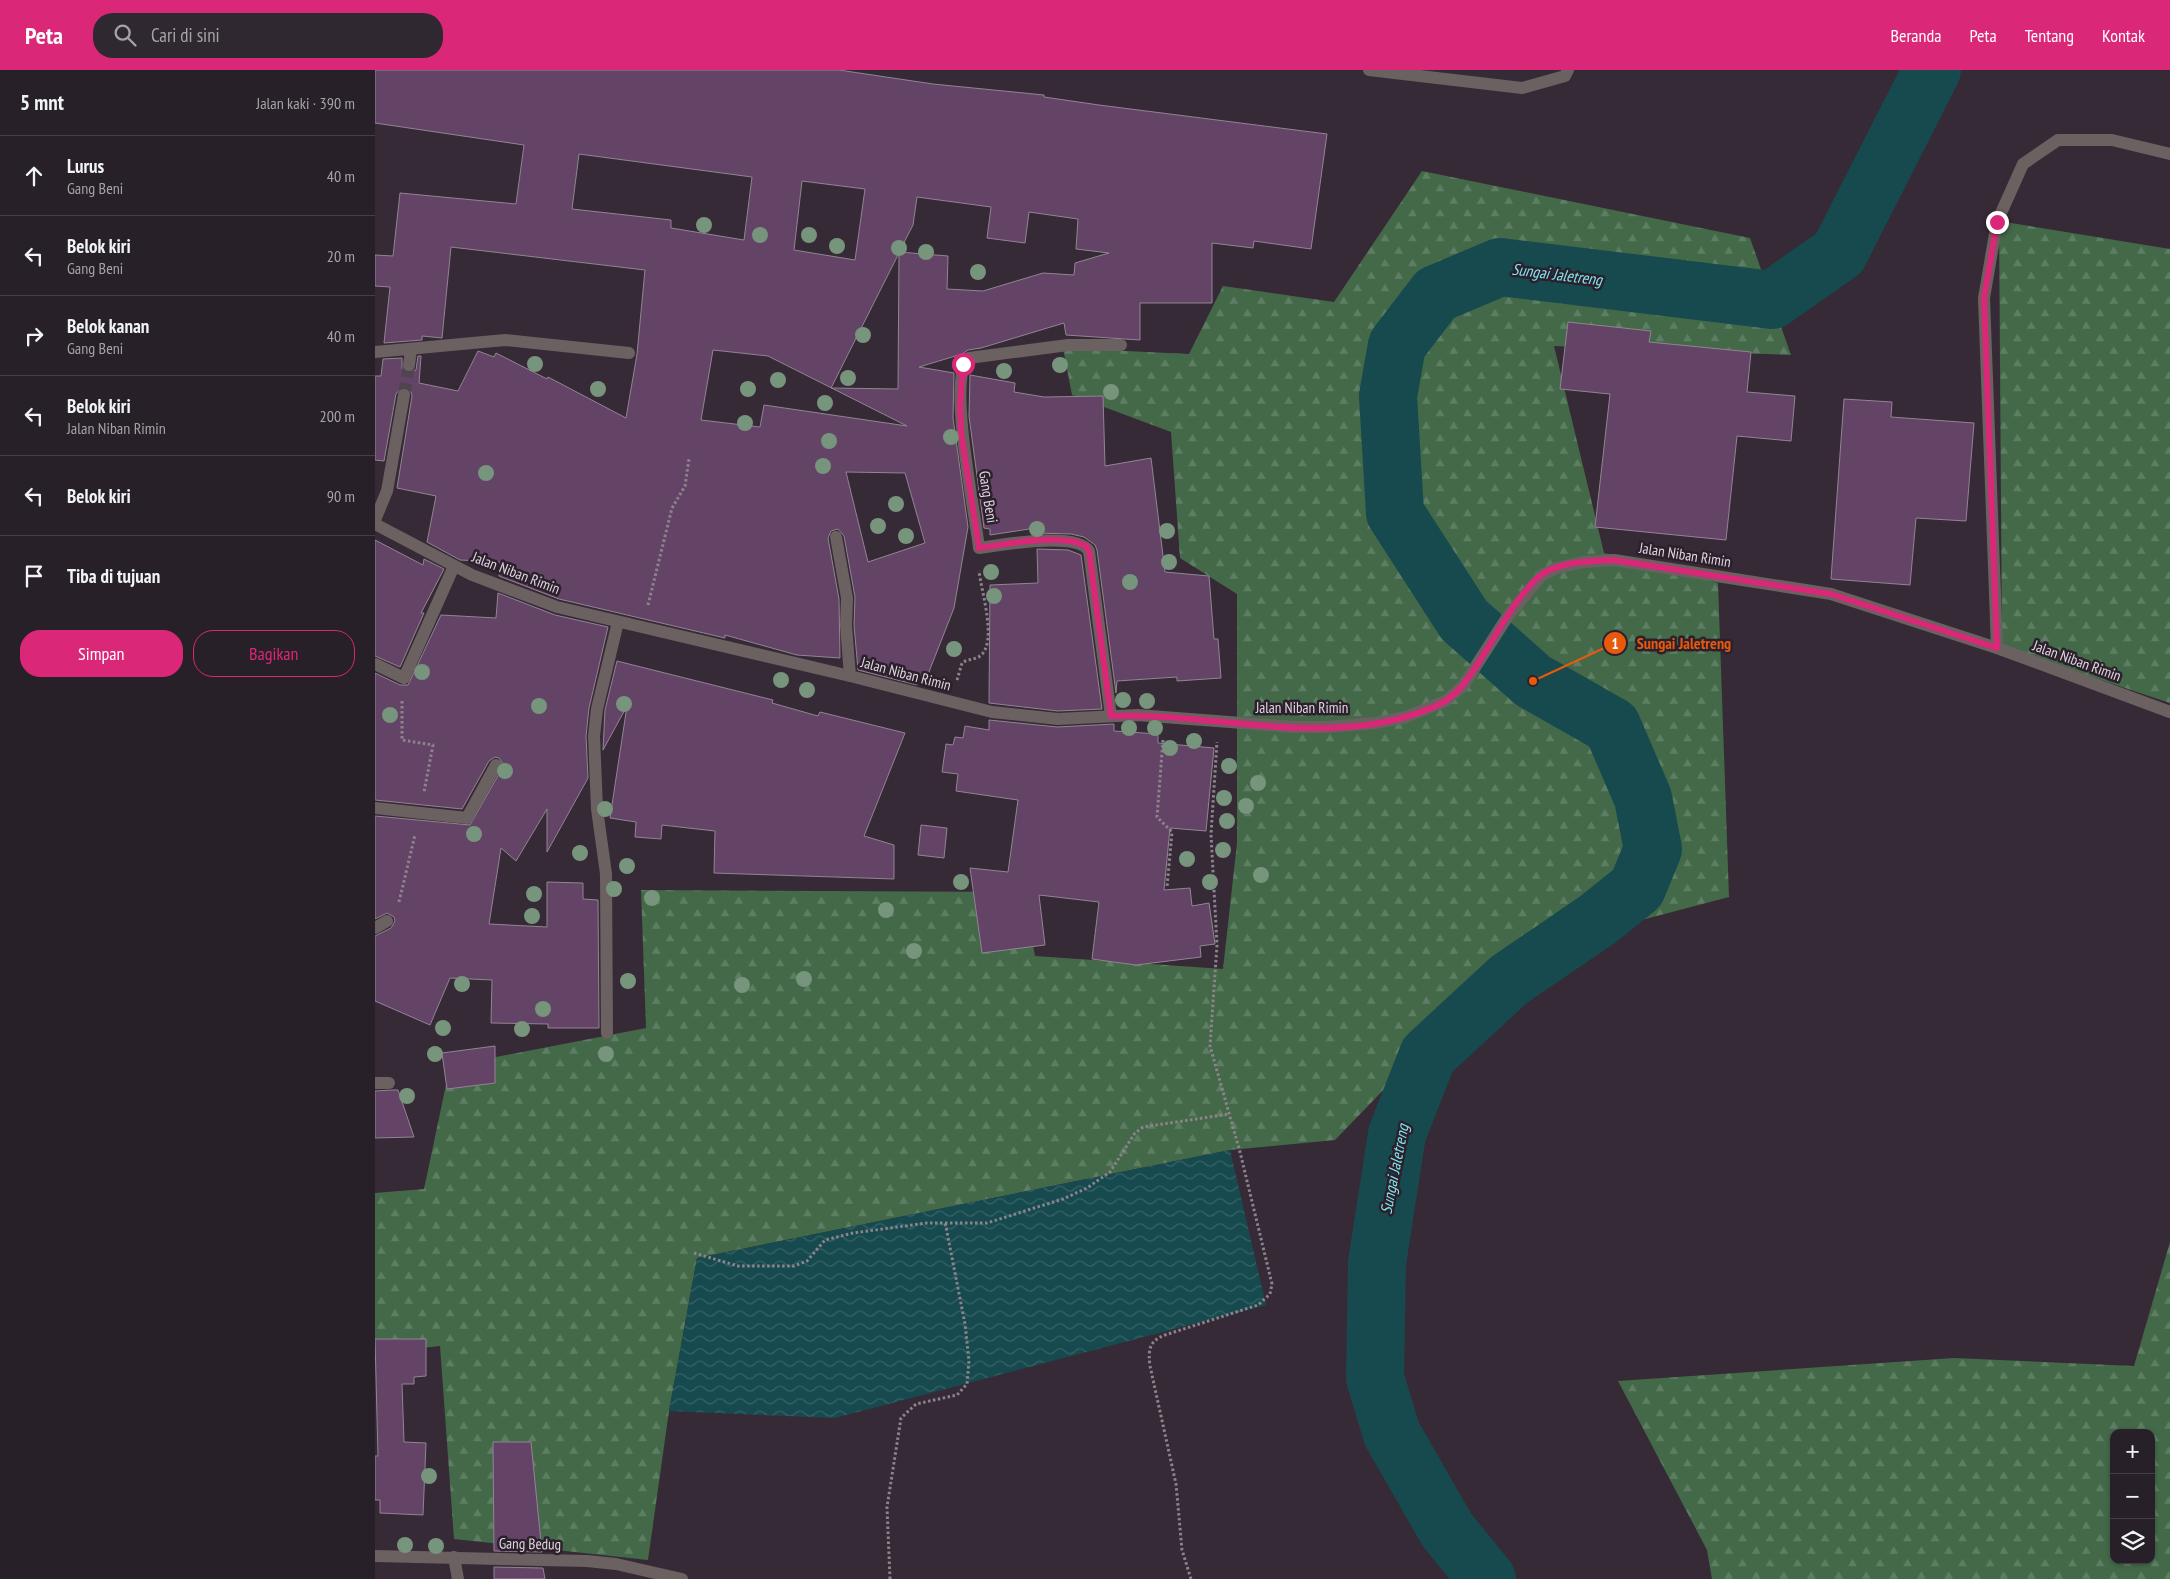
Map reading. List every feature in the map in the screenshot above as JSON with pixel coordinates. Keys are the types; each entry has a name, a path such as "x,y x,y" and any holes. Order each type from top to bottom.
{"street":[{"path":"1369,70 1521,88 1565,76 1568,70"},
{"path":"1997,648 1984,298 1997,222 2023,164 2058,140 2112,140 2170,154"},
{"path":"375,352 505,340 629,353"},
{"name":"Gang Beni","path":"979,548 961,432 960,404 963,364 967,359 1068,345 1121,345"},
{"path":"409,364 411,350"},
{"path":"375,522 389,484 404,395"},
{"name":"Jalan Niban Rimin","path":"375,522 454,566 500,587 557,607 850,676 951,703 1026,717 1058,719 1111,716 1165,716 1326,727 1375,723 1422,712 1445,701 1463,686 1508,616 1542,575 1557,568 1583,562 1614,560 1831,594 1997,648 2170,712"},
{"path":"836,537 847,598 846,625 850,676"},
{"path":"979,548 1043,541 1068,541 1086,546 1089,551 1111,716"},
{"path":"375,664 404,678 454,566"},
{"path":"607,1033 606,874 597,808 594,736 597,709 619,622"},
{"path":"375,808 467,818 496,765"},
{"path":"375,928 387,921"},
{"path":"375,1083 389,1082"},
{"name":"Gang Bedug","path":"375,1556 587,1561 616,1564 682,1579"},
{"path":"454,1557 458,1579"}],"path":[{"path":"643,628 672,508 685,486 689,459"},
{"path":"951,703 961,665 965,661 983,654 989,631 979,573 979,548"},
{"path":"387,921 394,916 401,898 433,745 402,740 404,678"},
{"path":"1165,716 1157,817 1172,832 1167,887"},
{"path":"1191,1579 1181,1550 1175,1484 1149,1352 1153,1341 1158,1337 1258,1305 1267,1299 1271,1292 1270,1275 1210,1046 1217,945 1211,834 1218,721"},
{"path":"694,1253 738,1266 794,1266 807,1261 820,1244 832,1238 889,1227 945,1222 987,1223 1063,1199 1087,1188 1110,1172 1135,1133 1143,1127 1229,1114"},
{"path":"889,1579 887,1507 901,1418 916,1404 961,1393 968,1378 965,1324 945,1222"}],"green space":[{"path":"1422,171 1750,238 1791,355 1554,346 1604,553 1718,583 1729,897 1516,953 1335,1140 1230,1150 697,1258 669,1411 648,1560 454,1539 440,1346 375,1353 375,1193 424,1189 450,1066 646,1028 641,890 1023,892 1035,956 1223,969 1237,843 1237,594 1180,558 1171,432 1072,395 1063,348 1189,354 1223,286 1334,302"},
{"path":"1999,221 2170,249 2170,703 2002,647"},
{"path":"2170,1242 2170,1579 1712,1579 1707,1550 1618,1381 1954,1358 2134,1366"}],"water":[{"path":"1230,1150 1266,1305 835,1418 669,1411 697,1258"}],"building":[{"path":"375,70 839,70 933,84 1044,95 1044,97 1099,105 1327,134 1311,249 1254,241 1253,248 1212,243 1212,303 1140,303 1140,340 1066,335 1064,323 981,348 968,350 962,354 919,367 954,373 953,418 968,527 954,608 925,682 918,681 917,685 858,670 854,625 855,597 844,536 838,529 831,531 828,538 839,599 840,658 797,655 725,635 725,638 559,599 499,576 500,562 460,560 427,542 436,496 397,488 412,396 406,387 401,388 396,394 384,461 375,460 375,376 381,376 383,359 402,358 402,369 408,373 416,370 418,356 421,356 419,383 458,391 478,351 494,357 496,353 547,379 548,377 626,418 637,354 645,270 451,247 442,338 422,336 422,340 384,343 390,287 375,286 375,255 393,256 400,193 516,204 524,145 375,123","holes":["579,154 752,177 744,240 671,228 671,220 572,209","802,181 865,189 855,260 794,250","917,197 991,207 987,238 1025,243 1029,212 1078,219 1076,249 1109,253 1075,263 1074,275 1043,273 983,291 947,289 948,256 899,252 913,225","899,253 898,389 832,388 907,426 764,405 760,427 701,420 713,350 768,356 831,388","846,472 905,473 925,543 868,562"]},
{"path":"1568,322 1651,331 1649,342 1751,352 1747,392 1795,396 1791,441 1737,436 1726,540 1595,527 1610,394 1560,389"},
{"path":"970,375 1015,383 1014,392 1044,397 1103,396 1105,466 1151,458 1165,572 1209,576 1214,639 1218,639 1221,678 1177,681 1177,677 1117,681 1116,693 1095,545 1084,537 1071,534 1037,533 1036,528 990,535 990,529 984,528 969,416"},
{"path":"1844,399 1892,402 1891,417 1974,423 1966,521 1916,518 1910,585 1831,579"},
{"path":"375,540 423,565 424,559 444,569 421,613 424,613 400,667 375,656"},
{"path":"1037,549 1068,550 1081,555 1102,709 1058,711 989,703 990,585 1038,583"},
{"path":"498,593 555,615 608,627 589,708 586,736 588,778 547,852 547,809 516,861 501,848 489,924 547,927 547,882 583,883 583,899 598,900 599,1028 548,1028 548,1024 491,1023 492,980 450,978 430,1025 375,1001 375,936 391,928 395,921 394,917 387,913 375,919 375,816 470,825 504,765 499,758 495,757 489,761 462,809 375,800 375,673 400,685 408,685 441,615 496,618"},
{"path":"617,661 773,700 772,703 818,716 820,712 905,733 864,836 894,845 894,879 714,873 715,831 662,825 661,839 635,837 636,822 610,818 627,706 603,750 605,710"},
{"path":"989,720 1057,727 1114,724 1114,731 1158,734 1158,743 1214,748 1206,831 1170,828 1164,890 1190,888 1192,906 1209,903 1215,944 1200,946 1201,957 1136,965 1092,959 1099,902 1039,895 1045,945 982,953 970,868 1008,872 1018,800 956,791 958,774 942,772 946,744 953,745 955,737 963,738 965,726 989,730"},
{"path":"921,825 947,828 944,858 918,855"},
{"path":"495,1046 495,1083 447,1089 442,1053"},
{"path":"398,1090 414,1137 375,1138 375,1091"},
{"path":"375,1339 426,1339 426,1376 414,1377 414,1384 402,1384 404,1442 426,1443 423,1515 380,1513 380,1500 375,1500 375,1456 378,1456"},
{"path":"493,1442 531,1442 542,1552 494,1551"},
{"path":"494,1567 543,1568 545,1579 494,1579"}],"waterway":[{"name":"Sungai Jaletreng","path":"1487,1579 1447,1530 1392,1434 1375,1378 1377,1263 1397,1134 1428,1055 1509,980 1597,920 1637,888 1653,849 1643,798 1612,726 1533,681 1464,620 1395,513 1388,396 1397,345 1436,294 1500,267 1772,300 1839,253 1932,70"}],"tunnel":[{"path":"404,395 409,365"}],"place":[{"name":"Sungai Jaletreng","path":"1533,681"}],"route":[{"path":"963,364 960,404 961,432 979,548 1043,541 1068,541 1086,546 1089,551 1111,716 1165,716 1295,727 1326,727 1375,723 1422,712 1445,701 1463,686 1508,616 1530,587 1542,575 1557,568 1583,562 1614,560 1831,594 1997,648 1984,298 1997,222"}]}
